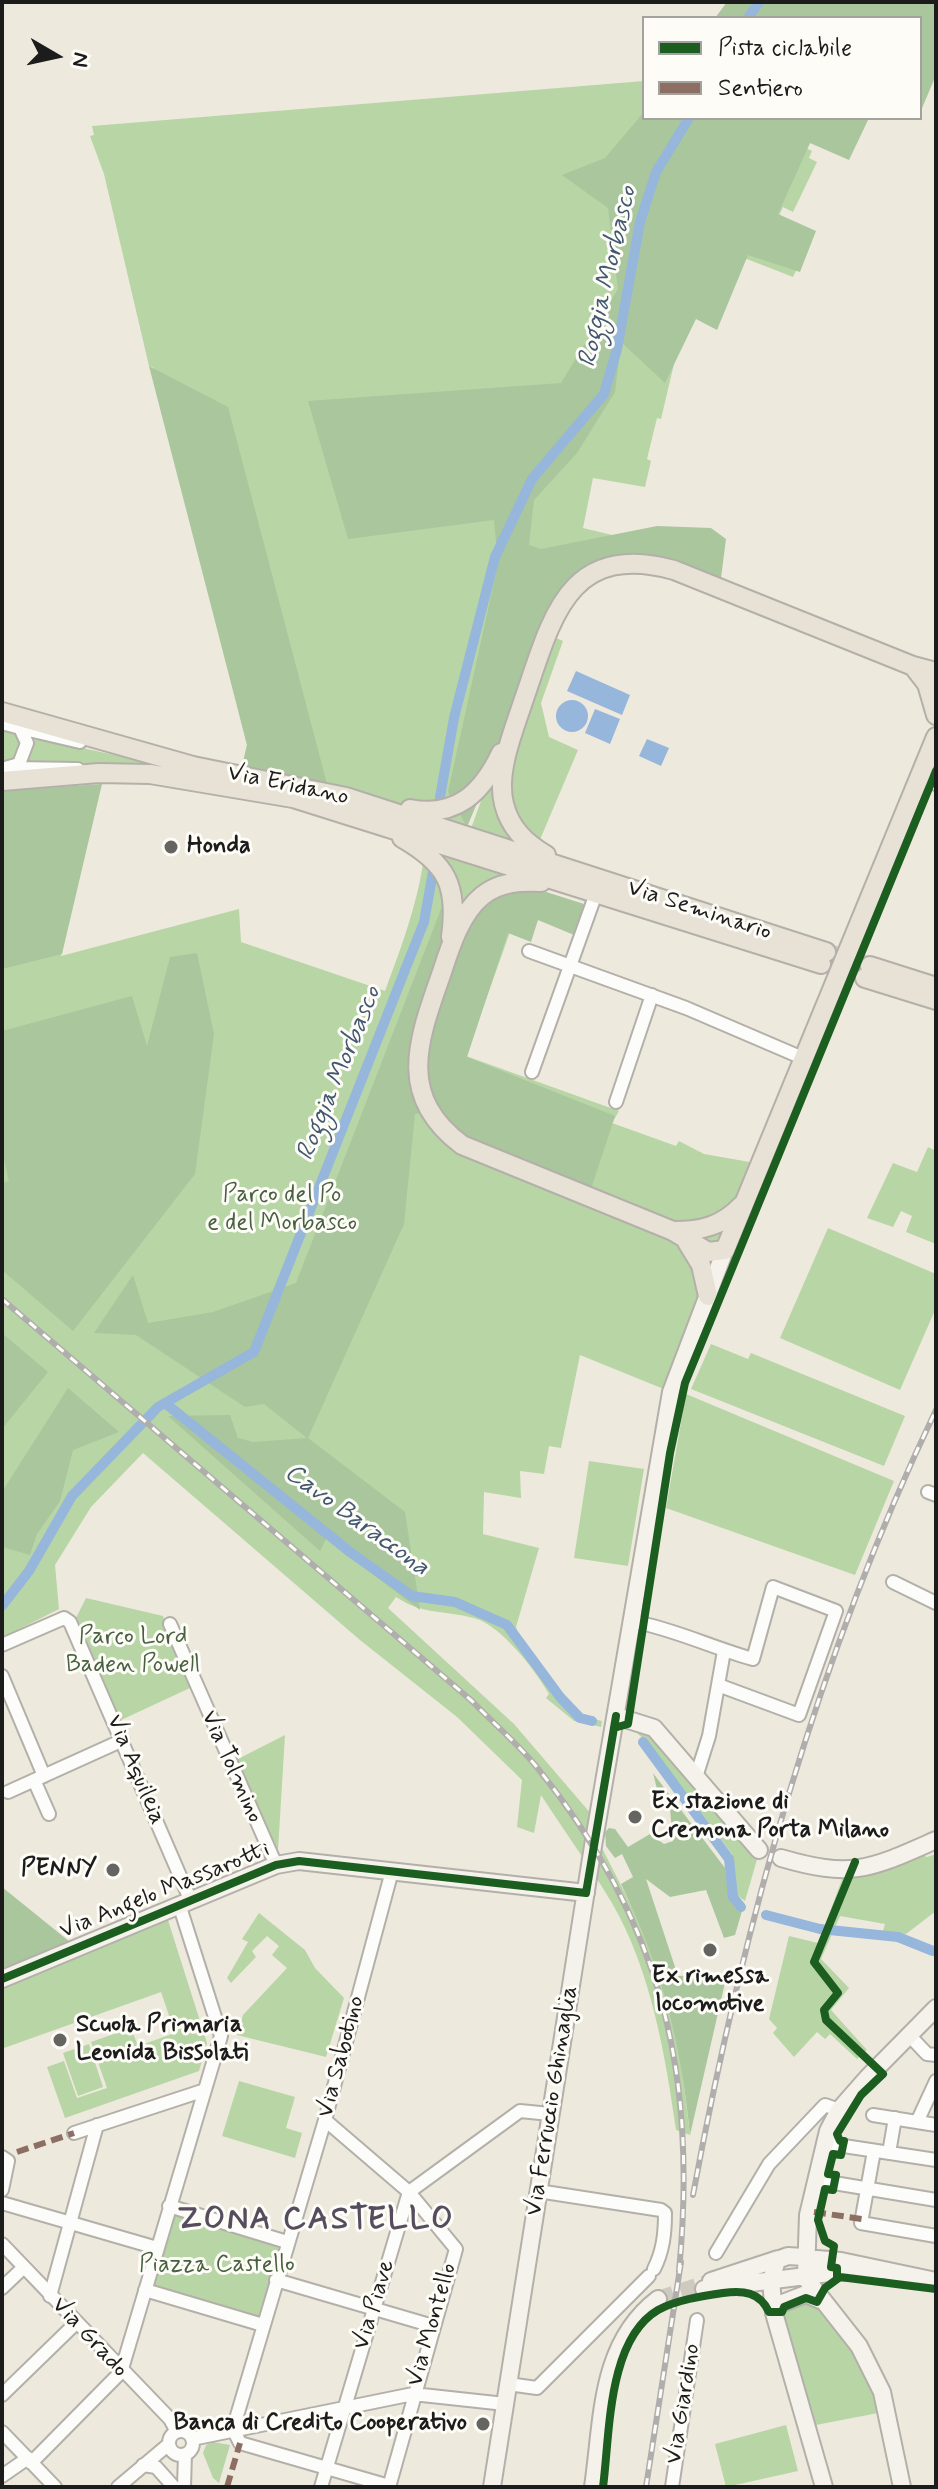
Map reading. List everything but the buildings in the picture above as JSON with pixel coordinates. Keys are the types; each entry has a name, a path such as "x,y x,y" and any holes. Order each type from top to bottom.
{"main road":[{"path":"570,877 525,842 504,807 505,767 519,715 554,614 570,591 594,573 619,564 645,562 674,570 913,666 933,682 936,715"},
{"name":"Via Eridano","path":"2,712 193,766 346,797 570,877"},
{"path":"346,797 423,812 458,806 484,783 519,715"},
{"path":"570,877 520,881 493,888 469,911 450,948 420,1037 421,1090 434,1119 462,1145 684,1235 708,1252 725,1250 805,1059 928,781 936,737"},
{"name":"Via Eridano","path":"6,773 120,773 183,778 293,798 570,877"},
{"path":"364,818 428,853 439,864 455,904 450,948"},
{"name":"Via Seminario","path":"570,877 824,958"},
{"path":"936,987 868,972 936,1000"},
{"path":"684,1235 718,1225 746,1202"},
{"path":"684,1235 701,1265 708,1296"},
{"name":"Via Ferruccio Ghinaglia","path":"492,2487 586,1893 671,1392 725,1250"},
{"path":"616,1716 654,1728 748,1841 759,1850"},
{"path":"781,1858 819,1869 851,1872 880,1865 936,1840"},
{"name":"Via Angelo Massarotti","path":"2,1979 185,1901 276,1865 299,1861 586,1893"},
{"path":"902,2487 882,2392 859,2346 805,2276 808,2215 824,2143 839,2110 936,2008"},
{"path":"808,2215 780,2259 774,2313 824,2487"},
{"path":"807,2234 841,2261"},
{"path":"878,2271 705,2286 780,2259 805,2258 841,2261 936,2281"},
{"path":"819,2298 826,2274"},
{"path":"774,2313 780,2304 806,2294 819,2298"},
{"path":"593,2487 612,2358 625,2332 658,2299"}],"street":[{"path":"2,723 86,744 115,745"},
{"path":"6,773 27,748 20,728"},
{"path":"532,1072 594,899"},
{"path":"529,951 652,995 805,1059"},
{"path":"616,1102 652,995"},
{"path":"893,1582 936,1603"},
{"path":"632,1621 675,1630 724,1651 753,1659 773,1587 836,1611 799,1715 718,1685"},
{"name":"Via Aquileia","path":"2,1645 64,1618 70,1622 123,1740 185,1901 221,2036 169,2206"},
{"name":"Via Tolmino","path":"170,1624 276,1865"},
{"path":"696,1777 724,1651"},
{"path":"2,1676 49,1814"},
{"path":"8,1792 123,1740"},
{"name":"Via Sabotino","path":"287,2242 325,2120 392,1871"},
{"path":"908,2034 927,2054 936,2055"},
{"path":"917,2122 935,2085"},
{"path":"74,2133 202,2091"},
{"path":"716,2253 769,2164 825,2105 839,2110"},
{"path":"409,2192 520,2111 550,2114"},
{"path":"873,2115 936,2125"},
{"path":"889,2153 895,2118"},
{"name":"Via Montello","path":"325,2120 409,2192 456,2249 389,2486"},
{"path":"50,2296 97,2125"},
{"path":"824,2143 936,2160"},
{"path":"874,2151 861,2223 936,2236"},
{"path":"2,2190 8,2156"},
{"path":"816,2180 936,2200"},
{"path":"508,2384 537,2388 651,2272 662,2254 665,2213 661,2210 538,2191"},
{"name":"Via Piave","path":"321,2487 409,2192"},
{"path":"2,2203 157,2248"},
{"path":"2,2432 31,2463 121,2372 169,2206 287,2242 233,2429 240,2443 389,2486"},
{"name":"Via Grado","path":"2,2244 121,2372 170,2419 177,2432"},
{"path":"2,2288 23,2268"},
{"path":"276,2280 433,2326"},
{"path":"145,2290 263,2325"},
{"name":"Via Giardino","path":"672,2487 697,2320"},
{"path":"2,2395 75,2324"},
{"path":"192,2439 413,2394 505,2404"},
{"path":"176,2486 176,2450 171,2436 185,2432 192,2439"},
{"path":"118,2487 143,2465 176,2450 191,2450 192,2439"},
{"path":"2,2476 28,2458"},
{"path":"28,2458 34,2469 55,2487"},
{"path":"143,2465 156,2467 176,2486"}],"green space":[{"path":"727,2 936,2 936,75 922,108 922,16 716,16"},
{"name":"Parco del Po e del Morbasco","path":"642,81 642,120 819,120 806,148 812,151 809,158 817,162 793,212 783,207 769,237 773,251 787,259 802,258 793,277 734,254 700,319 686,313 661,419 657,418 647,459 651,461 645,487 593,478 583,528 633,540 630,556 588,566 557,590 541,616 490,766 454,857 460,859 499,751 513,725 541,631 563,641 541,703 549,737 578,750 522,882 527,884 466,1056 619,1111 612,1123 676,1146 679,1141 704,1154 761,1164 740,1209 671,1392 580,1355 561,1448 549,1446 544,1474 520,1471 521,1498 484,1492 483,1534 539,1548 516,1627 521,1641 579,1715 602,1721 601,1727 574,1721 546,1698 549,1694 536,1673 506,1639 484,1622 425,1609 396,1597 388,1608 514,1724 598,1822 603,1850 636,1915 667,1992 680,2052 690,2135 676,2130 654,2013 637,1956 604,1889 541,1795 534,1833 517,1827 522,1780 457,1717 360,1640 143,1453 91,1507 55,1565 59,1609 2,1638 2,795 99,790 61,956 239,909 241,942 385,991 420,883 426,838 427,815 327,784 242,769 247,745 154,368 149,366 104,174 90,136 94,135 92,126"},
{"path":"642,114 642,120 868,120 849,160 810,143 778,214 816,231 800,272 748,255 717,330 696,319 665,383 621,342 615,392 577,453 534,500 529,545 541,549 657,526 711,528 726,539 721,578 670,559 617,558 590,566 558,593 467,827 448,792 498,564 494,520 348,539 308,401 561,383 618,289 608,208 562,175 605,158"},
{"path":"149,366 228,407 327,784 238,767 242,766 247,745"},
{"path":"2,727 13,730 23,744 19,758 2,765"},
{"path":"36,738 189,771 90,763 30,763 28,760"},
{"path":"102,784 62,954 2,969 2,791"},
{"path":"521,884 584,904 574,935 538,920 531,942 508,933 467,1057 615,1116 591,1189 458,1132 439,1110 415,1114 404,1224 308,1438 405,1512 420,1610 326,1539 320,1551 168,1416 230,1415 238,1438 253,1442 307,1438 264,1404 245,1407 136,1335 94,1333 133,1275 148,1323 213,1312 296,1283 448,891 447,936 479,899"},
{"path":"197,953 214,1034 195,1174 73,1331 2,1270 2,1183 9,1181 2,1151 2,1031 132,996 147,1046 170,957"},
{"path":"928,1147 936,1151 936,1244 906,1232 912,1216 901,1211 893,1227 867,1218 893,1163 917,1172"},
{"path":"828,1228 936,1274 936,1308 900,1390 780,1338"},
{"path":"2,1333 48,1372 2,1429"},
{"path":"711,1344 748,1359 751,1353 905,1416 884,1466 691,1389"},
{"path":"68,1388 119,1432 73,1450 60,1501 37,1534 30,1555 2,1547 2,1492"},
{"path":"686,1394 894,1481 855,1575 666,1508"},
{"path":"589,1461 644,1469 628,1566 574,1558"},
{"name":"Parco Lord Baden Powell","path":"86,1598 163,1616 190,1688 121,1720 75,1620"},
{"path":"635,1724 653,1732 744,1846 758,1856 745,1901 736,1894 732,1854 651,1746 637,1733"},
{"path":"285,1735 278,1850 234,1761"},
{"path":"653,1773 725,1868 729,1898 742,1911 735,1935 724,1938 706,1890 670,1897 646,1879 678,1976 727,1974 690,2135 668,2006 648,1946 621,1884 633,1877 622,1854 615,1858 606,1846 605,1832 609,1828 615,1829 628,1847 650,1834 664,1844 673,1841 670,1809 657,1789"},
{"path":"918,1853 927,1857 936,1854 936,1911 906,1934 883,1931 885,1924 840,1916 821,1959 849,1988 831,2010 867,2050 857,2059 830,2034 825,2039 817,2032 794,2057 773,2033 777,2028 769,2019 789,1936 818,1943 843,1877"},
{"path":"2,1887 75,1946 2,1976"},
{"path":"259,1913 305,1950 315,1968 344,1998 326,2057 237,2035 243,2015 287,1968 272,1955 279,1946 267,1936 252,1951 256,1957 231,1983 227,1978 248,1942 242,1939"},
{"path":"167,1917 207,2043 199,2071 65,2118 47,2067 64,2061 77,2098 107,2088 91,2042 131,2028 138,2046 175,2033 161,1992 4,2048 2,1987"},
{"path":"89,2044 103,2087 78,2096 63,2053"},
{"path":"239,2081 295,2097 286,2128 302,2133 295,2158 222,2136"},
{"name":"Piazza Castello","path":"172,2212 283,2244 261,2321 150,2288"},
{"path":"811,2302 836,2324 856,2351 870,2380 878,2413 816,2425 783,2320 787,2311"},
{"path":"786,2425 798,2471 726,2487 715,2444"},
{"path":"213,2442 230,2445 219,2483 213,2478 203,2453 206,2445"}],"water":[{"path":"576,671 630,695 622,715 567,691"},
{"path":"572,700 583,705 588,716 583,727 572,732 561,727 556,716 561,705"},
{"path":"595,709 620,719 610,744 585,733"},
{"path":"647,739 669,748 661,766 639,756"}],"waterway":[{"name":"Roggia Morbasco","path":"749,16 759,2"},
{"name":"Roggia Morbasco","path":"440,797 454,718 495,557 532,479 604,394 617,349 640,222 656,172 688,120"},
{"name":"Roggia Morbasco","path":"2,1606 29,1571 72,1496 158,1407 254,1352 424,922 433,872"},
{"name":"Cavo Baraccona","path":"165,1403 350,1552 412,1596 455,1602 507,1625 560,1697 580,1718 592,1721"},
{"name":"Cavo Baraccona","path":"643,1742 729,1859 733,1897 741,1907"},
{"name":"Cavo Baraccona","path":"766,1915 820,1929 898,1937 933,1951"}],"tunnel":[{"path":"826,952 870,966"},
{"path":"658,2299 706,2283"}],"railway":[{"path":"2,1299 472,1701 536,1766 579,1824 614,1883 642,1942 662,2003 675,2066 682,2131 683,2199 679,2271"},
{"path":"693,2195 735,1994 789,1795 855,1599 893,1504 936,1410"},
{"path":"646,2487 681,2262"}],"marked path":[{"path":"17,2152 74,2133"},
{"path":"814,2212 862,2219"},
{"path":"227,2487 240,2443"}],"cycle path":[{"path":"614,1728 628,1724 670,1453 685,1383 936,771"},
{"path":"2,1979 276,1865 299,1861 586,1893 616,1716"},
{"path":"837,2278 837,2268 831,2267 834,2246 825,2241 818,2220 825,2189 833,2190 836,2175 828,2174 833,2154 841,2155 844,2141 840,2141 837,2134 861,2095 883,2074 826,2020 824,2010 838,1993 814,1962 855,1862"},
{"path":"603,2487 610,2416 620,2365 641,2324 658,2310 689,2299 737,2292 756,2296 769,2312 782,2312 784,2307 806,2298 817,2302 825,2288 840,2277 936,2289"}],"place":[{"name":"Honda","path":"171,847"},
{"name":"Ex stazione di Cremona Porta Milano","path":"635,1817"},
{"name":"PENNY","path":"113,1870"},
{"name":"Ex rimessa locomotive","path":"710,1950"},
{"name":"Scuola Primaria Leonida Bissolati","path":"60,2040"},
{"name":"Banca di Credito Cooperativo","path":"483,2424"}],"district":[{"name":"ZONA CASTELLO","path":"316,2221"}]}
